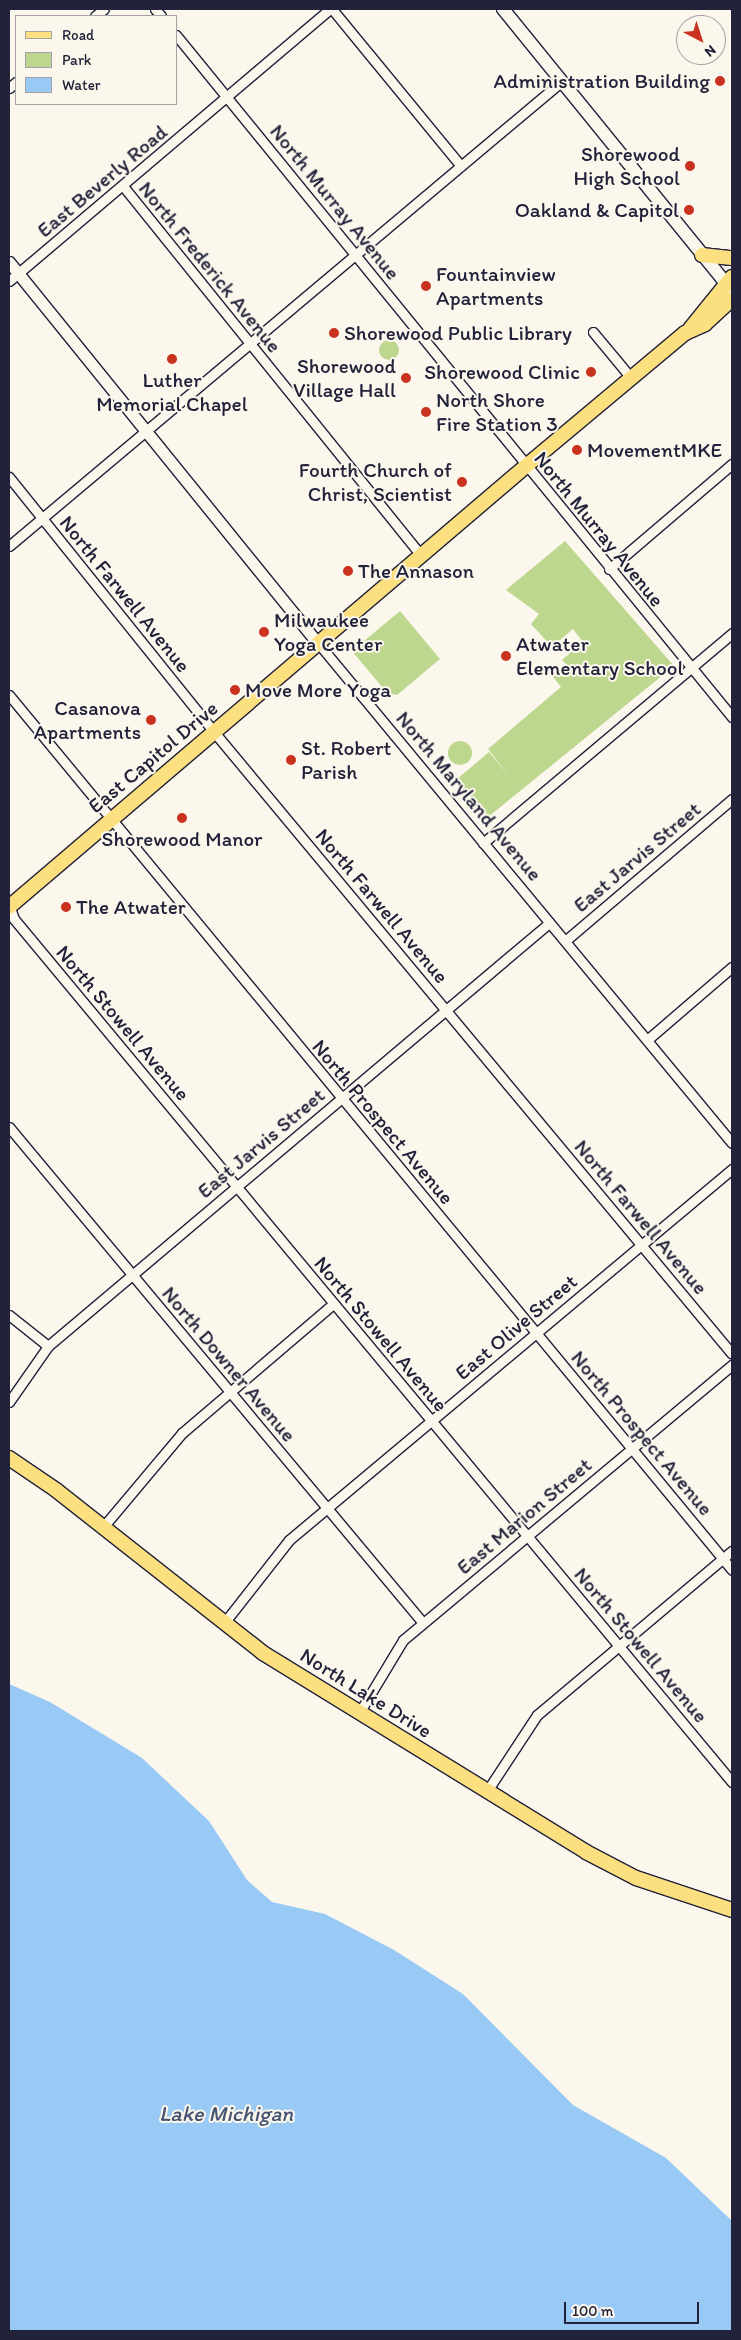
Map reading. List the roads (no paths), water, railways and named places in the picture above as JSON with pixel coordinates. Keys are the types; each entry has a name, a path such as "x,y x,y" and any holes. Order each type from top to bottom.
{"main road":[{"path":"503,9 702,255 730,284"},
{"path":"702,255 732,258"},
{"name":"East Capitol Drive","path":"9,906 690,329 730,284"},
{"name":"East Capitol Drive","path":"690,329 705,324 732,299"},
{"name":"North Lake Drive","path":"9,1458 103,1527 224,1623 359,1713 487,1791 636,1878 732,1910"}],"street":[{"name":"East Beverly Road","path":"9,281 331,9"},
{"path":"331,9 460,165"},
{"name":"North Murray Avenue","path":"178,37 732,717"},
{"path":"9,546 248,342 562,81"},
{"name":"North Frederick Avenue","path":"123,186 421,555"},
{"name":"North Maryland Avenue","path":"9,262 318,644 732,1143"},
{"path":"593,332 632,379"},
{"path":"609,568 732,464"},
{"name":"North Farwell Avenue","path":"9,478 214,732 732,1354"},
{"path":"483,843 732,633"},
{"name":"North Prospect Avenue","path":"9,695 110,820 732,1570"},
{"name":"East Jarvis Street","path":"564,941 732,799"},
{"name":"North Stowell Avenue","path":"9,906 14,919 732,1782"},
{"name":"East Jarvis Street","path":"9,1402 48,1346 549,924"},
{"path":"647,1040 732,967"},
{"name":"North Downer Avenue","path":"9,1127 423,1623"},
{"name":"East Olive Street","path":"224,1623 289,1540 732,1169"},
{"path":"103,1527 182,1433 333,1304"},
{"path":"9,1315 48,1346"},
{"name":"East Marion Street","path":"359,1713 396,1647 732,1365"},
{"path":"487,1791 537,1715 732,1551"}],"water":[{"name":"Lake Michigan","path":"9,1684 50,1702 142,1758 209,1821 247,1880 272,1902 325,1914 394,1950 463,1994 573,2105 666,2158 732,2221 732,2331 9,2331"}],"place":[{"name":"Administration Building","path":"720,81"},
{"name":"Shorewood High School","path":"690,166"},
{"name":"Oakland & Capitol","path":"689,210"},
{"name":"Fountainview Apartments","path":"426,286"},
{"name":"Shorewood Public Library","path":"334,333"},
{"name":"Luther Memorial Chapel","path":"172,359"},
{"name":"Shorewood Clinic","path":"591,372"},
{"name":"Shorewood Village Hall","path":"406,378"},
{"name":"North Shore Fire Station 3","path":"426,412"},
{"name":"MovementMKE","path":"577,450"},
{"name":"Fourth Church of Christ, Scientist","path":"462,482"},
{"name":"The Annason","path":"348,571"},
{"name":"Milwaukee Yoga Center","path":"264,632"},
{"name":"Atwater Elementary School","path":"506,656"},
{"name":"Move More Yoga","path":"235,690"},
{"name":"Casanova Apartments","path":"151,720"},
{"name":"St. Robert Parish","path":"291,760"},
{"name":"Shorewood Manor","path":"182,818"},
{"name":"The Atwater","path":"66,907"}]}
